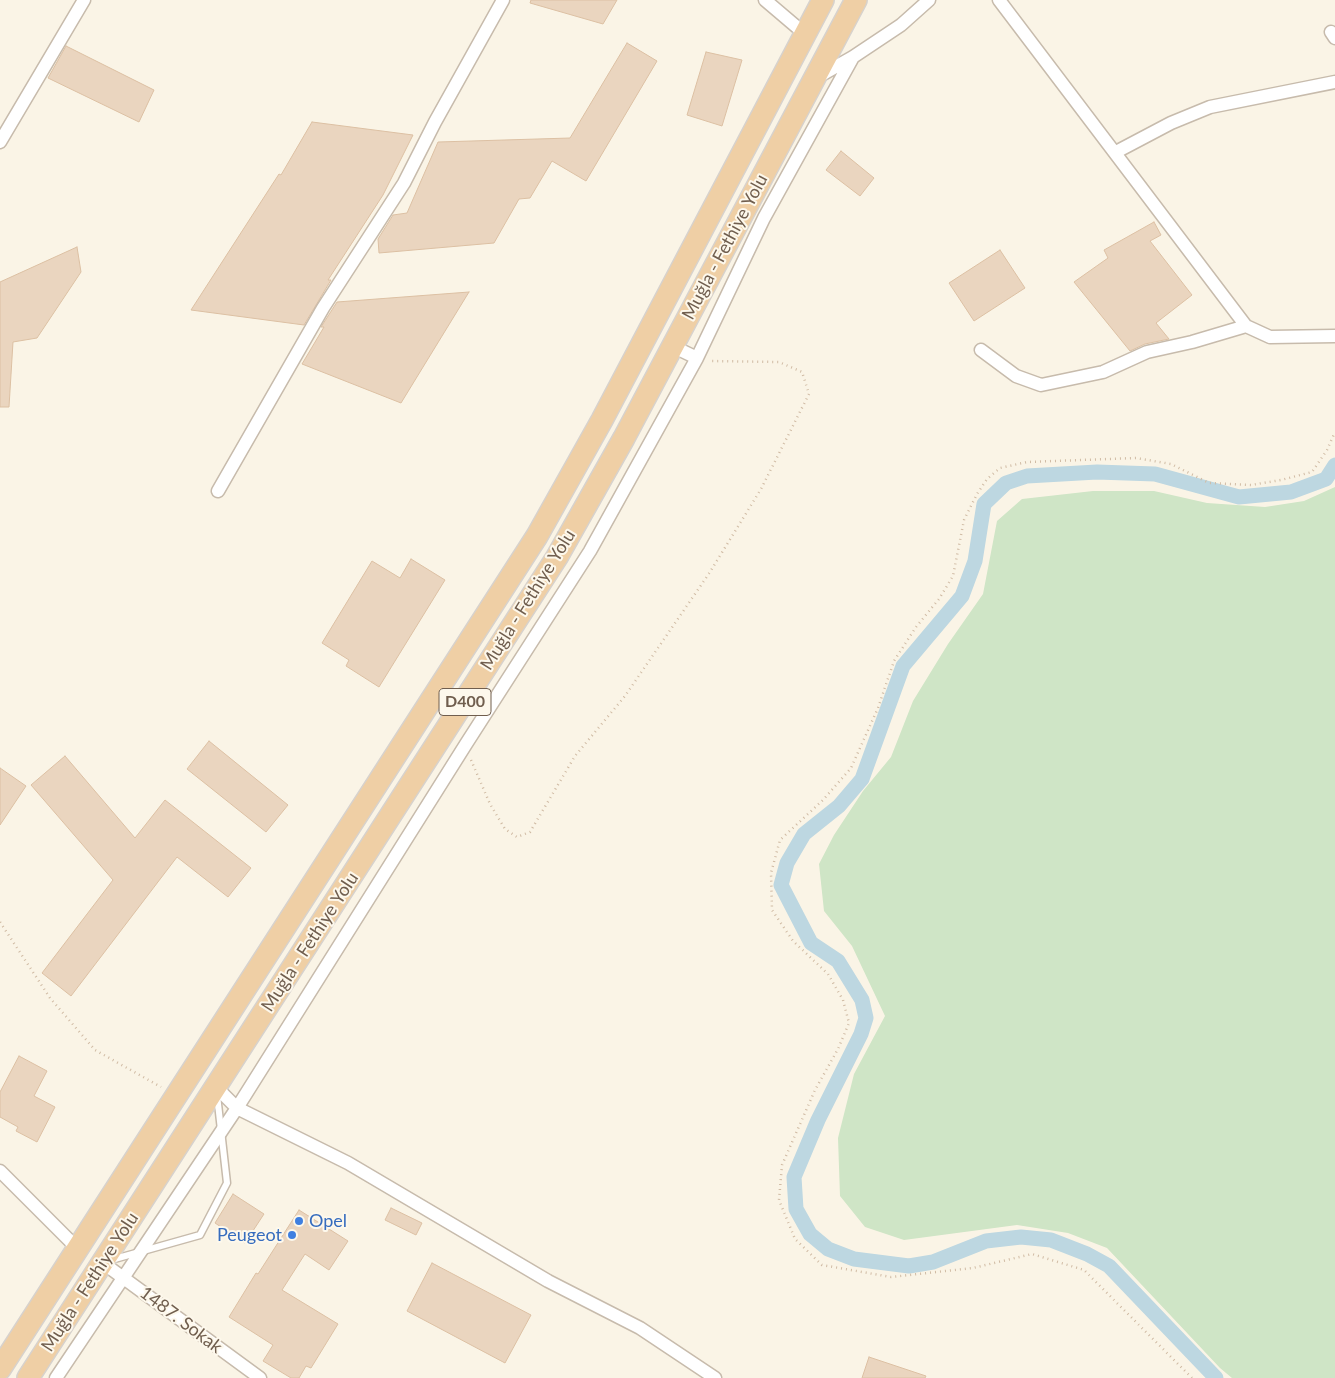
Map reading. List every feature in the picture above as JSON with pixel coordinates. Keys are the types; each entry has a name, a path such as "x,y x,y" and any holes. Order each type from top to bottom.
{"highway":[{"name":"Muğla - Fethiye Yolu","path":"0,1369 537,536 602,420 823,0"},
{"name":"Muğla - Fethiye Yolu","path":"28,1378 558,556 856,0"}],"street":[{"path":"0,142 84,0"},
{"path":"218,491 323,308 404,183 503,0"},
{"path":"765,0 805,34"},
{"path":"814,79 901,25 929,0"},
{"path":"999,0 1246,326 1270,337 1311,338 1335,336"},
{"path":"56,1378 237,1108 590,551 697,358 764,218 852,57"},
{"path":"1116,152 1171,123 1210,107 1335,82"},
{"path":"981,350 1016,376 1041,385 1104,372 1146,352 1192,342 1246,326"},
{"path":"672,346 697,358"},
{"path":"216,1087 237,1108 348,1163 548,1281 640,1328 715,1378"},
{"path":"0,1171 77,1248"},
{"name":"1487. Sokak","path":"103,1263 260,1378"}],"lane":[{"path":"103,1263 200,1235 227,1183 216,1087"}],"path":[{"path":"466,744 490,804 505,829 517,837 530,832 575,756 625,696 710,572 761,489 809,394 802,372 779,362 709,361 697,358"},
{"path":"1192,1378 1084,1270 1032,1254 973,1268 891,1277 822,1265 795,1239 779,1200 782,1165 815,1090 838,1049 849,1023 843,1000 828,974 793,941 772,910 771,873 780,840 823,800 851,768 878,708 894,661 953,576 964,520 976,494 987,479 1000,468 1027,462 1136,458 1171,464 1209,483 1250,485 1312,472 1327,450 1335,432"},
{"path":"0,922 50,998 95,1050 177,1096"}],"green space":[{"path":"1335,487 1335,1378 1232,1378 1220,1368 1107,1248 1068,1233 1017,1225 904,1240 865,1227 840,1196 838,1138 854,1074 885,1016 852,946 824,911 819,864 834,835 863,791 891,757 913,701 948,644 983,594 997,521 1022,499 1093,491 1154,491 1207,503 1265,507 1304,501"}],"building":[{"path":"531,0 617,0 603,24 530,3"},
{"path":"627,43 657,61 586,181 552,161 530,198 519,199 494,243 379,253 378,239 393,215 407,213 438,142 570,138"},
{"path":"66,46 154,90 139,122 48,78"},
{"path":"706,52 742,60 722,126 687,115"},
{"path":"312,122 413,135 383,195 328,280 331,280 304,325 191,310 279,174 281,175"},
{"path":"841,151 874,178 860,196 826,170"},
{"path":"1154,222 1161,235 1150,241 1192,295 1156,323 1169,339 1145,344 1130,351 1074,282 1108,258 1104,250"},
{"path":"77,247 81,272 37,338 13,342 9,407 0,407 0,282"},
{"path":"1000,250 1025,288 974,321 949,283"},
{"path":"469,292 401,403 302,364 324,327 321,327 337,302"},
{"path":"411,559 445,580 379,687 346,666 349,660 322,643 372,561 400,578"},
{"path":"209,741 288,805 266,832 187,769"},
{"path":"65,756 135,838 165,800 251,868 228,897 177,857 71,996 42,973 113,880 31,785"},
{"path":"0,768 26,786 0,825"},
{"path":"19,1056 47,1071 34,1096 55,1107 37,1142 16,1131 18,1127 0,1117 0,1092"},
{"path":"233,1194 264,1214 245,1243 215,1223"},
{"path":"391,1208 422,1223 416,1235 385,1220"},
{"path":"299,1210 348,1241 329,1270 305,1254 282,1290 338,1324 311,1368 306,1366 299,1378 291,1378 263,1361 273,1345 229,1317"},
{"path":"432,1263 531,1315 505,1363 407,1311"},
{"path":"869,1357 926,1376 925,1378 862,1378"}],"waterway":[{"path":"1216,1378 1109,1266 1087,1254 1051,1240 1021,1237 986,1241 933,1262 909,1266 854,1259 828,1249 810,1234 796,1209 794,1177 818,1120 861,1034 866,1018 862,1000 838,961 811,943 781,885 787,863 804,834 839,806 862,779 903,666 962,596 975,561 984,504 1006,483 1027,476 1097,472 1155,474 1239,497 1291,492 1326,479 1335,465"}],"place":[{"name":"Opel","path":"299,1221"},
{"name":"Peugeot","path":"292,1235"}]}
